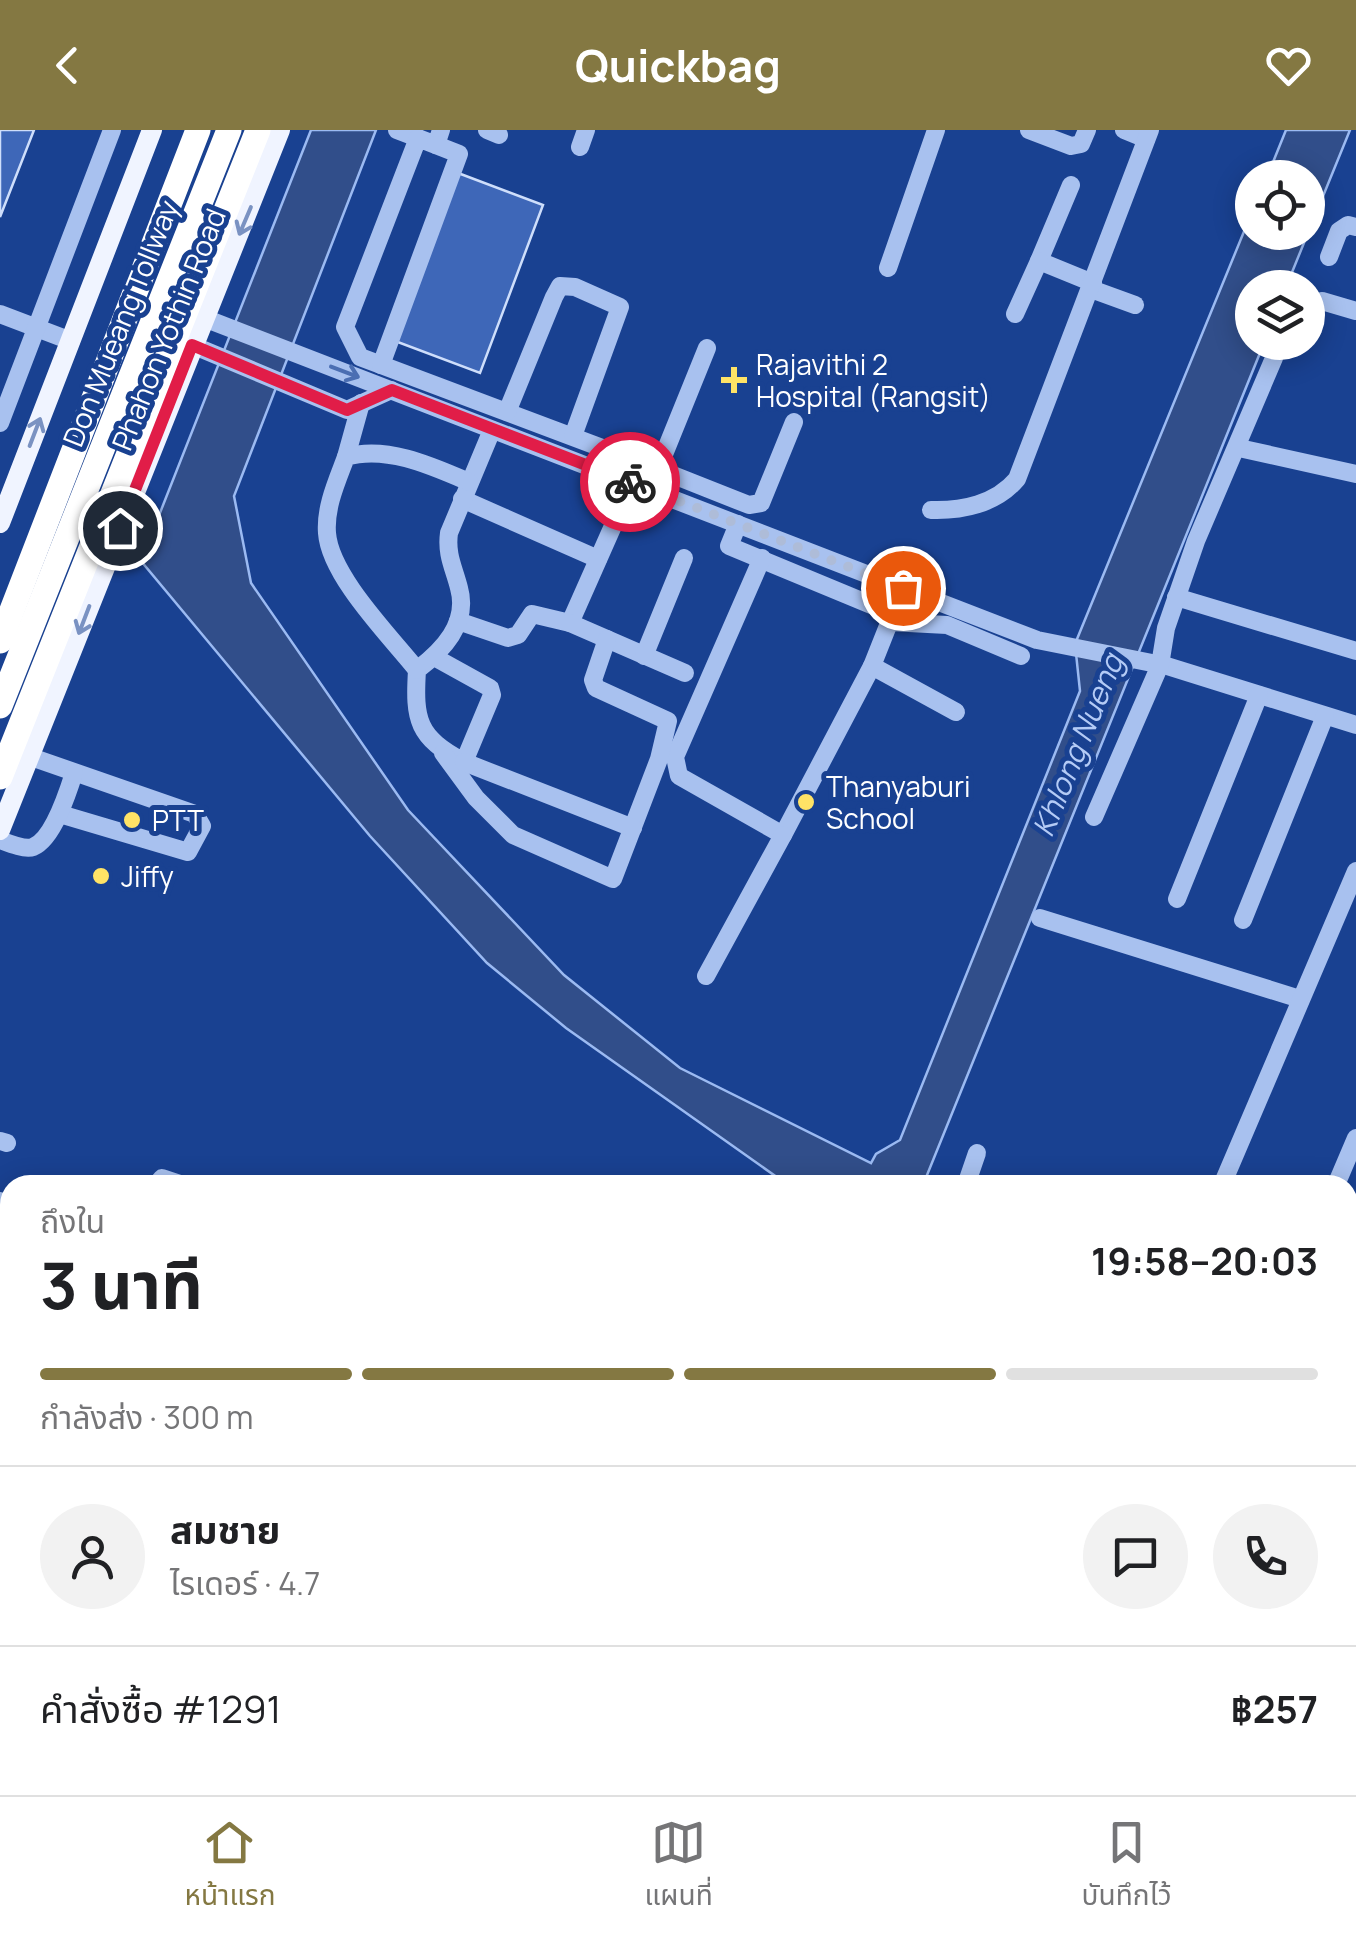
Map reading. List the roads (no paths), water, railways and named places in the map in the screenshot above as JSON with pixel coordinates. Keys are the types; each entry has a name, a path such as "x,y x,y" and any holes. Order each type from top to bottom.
{"highway":[{"name":"Don Mueang Tollway","path":"0,638 197,130"},
{"name":"Don Mueang Tollway","path":"0,706 229,130"},
{"name":"Phahon Yothin Road","path":"0,777 262,130"}],"main road":[{"path":"0,523 152,130"},
{"name":"Phahon Yothin Road","path":"0,830 280,130"}],"street":[{"path":"0,423 112,130"},
{"path":"380,365 459,154 432,138 398,130"},
{"path":"888,268 936,130"},
{"path":"1030,130 1071,146 1081,144 1088,130"},
{"path":"931,510 980,503 1008,489 1017,479 1148,135 1124,130"},
{"path":"432,138 345,328 360,358 749,505 760,503 794,422"},
{"path":"1015,314 1071,185"},
{"path":"1329,257 1339,232 1348,225 1356,228"},
{"path":"1039,261 1135,304"},
{"path":"507,412 554,296 560,286 575,287 620,307 573,436"},
{"path":"1325,302 1356,312"},
{"path":"0,314 71,341"},
{"path":"204,318 1069,650 1156,664 1356,726"},
{"path":"192,345 347,410 392,390"},
{"path":"658,469 707,348"},
{"path":"1094,817 1156,664 1176,597 1273,360"},
{"path":"362,403 327,520 330,548 347,581 417,670 414,709 419,724 476,798 513,835 608,880 614,879 668,722 596,688 593,680 607,638"},
{"path":"417,670 445,648 458,621 460,588 446,552 466,490 492,430"},
{"path":"1239,448 1356,474"},
{"path":"346,458 377,453 431,465 466,490 598,558"},
{"path":"570,623 632,483"},
{"path":"738,524 729,546 891,618 947,624 1022,656"},
{"path":"644,656 684,558"},
{"path":"762,558 675,757 675,767 679,776 783,835"},
{"path":"706,976 872,666 903,588"},
{"path":"1176,597 1356,651"},
{"path":"458,621 508,638 518,635 532,614 570,623 685,673"},
{"path":"434,657 490,688 492,695 464,762"},
{"path":"872,666 956,712"},
{"path":"1177,898 1259,695"},
{"path":"1244,920 1325,716"},
{"path":"440,749 633,828"},
{"path":"31,757 195,814 202,826 188,852 60,814"},
{"path":"0,840 33,847 60,814 74,773"},
{"path":"1226,1175 1356,871"},
{"path":"1040,918 1300,999"},
{"path":"1340,1175 1356,1138"},
{"path":"969,1175 977,1153"}],"water":[{"name":"Khlong Nueng","path":"311,130 376,130 234,496 251,583 408,810 564,975 680,1068 871,1163 876,1154 900,1140 1080,691 1075,644 1236,250 1301,250 1293,270 1235,270 1235,360 1257,360 927,1175 774,1175 566,1028 487,963 370,836 141,561"},
{"path":"1286,130 1350,130 1325,191 1325,160 1274,160"}],"place":[{"name":"Rajavithi 2 Hospital (Rangsit)","path":"734,380"},
{"name":"Thanyaburi School","path":"806,802"},
{"name":"PTT","path":"132,820"},
{"name":"Jiffy","path":"101,876"}]}
